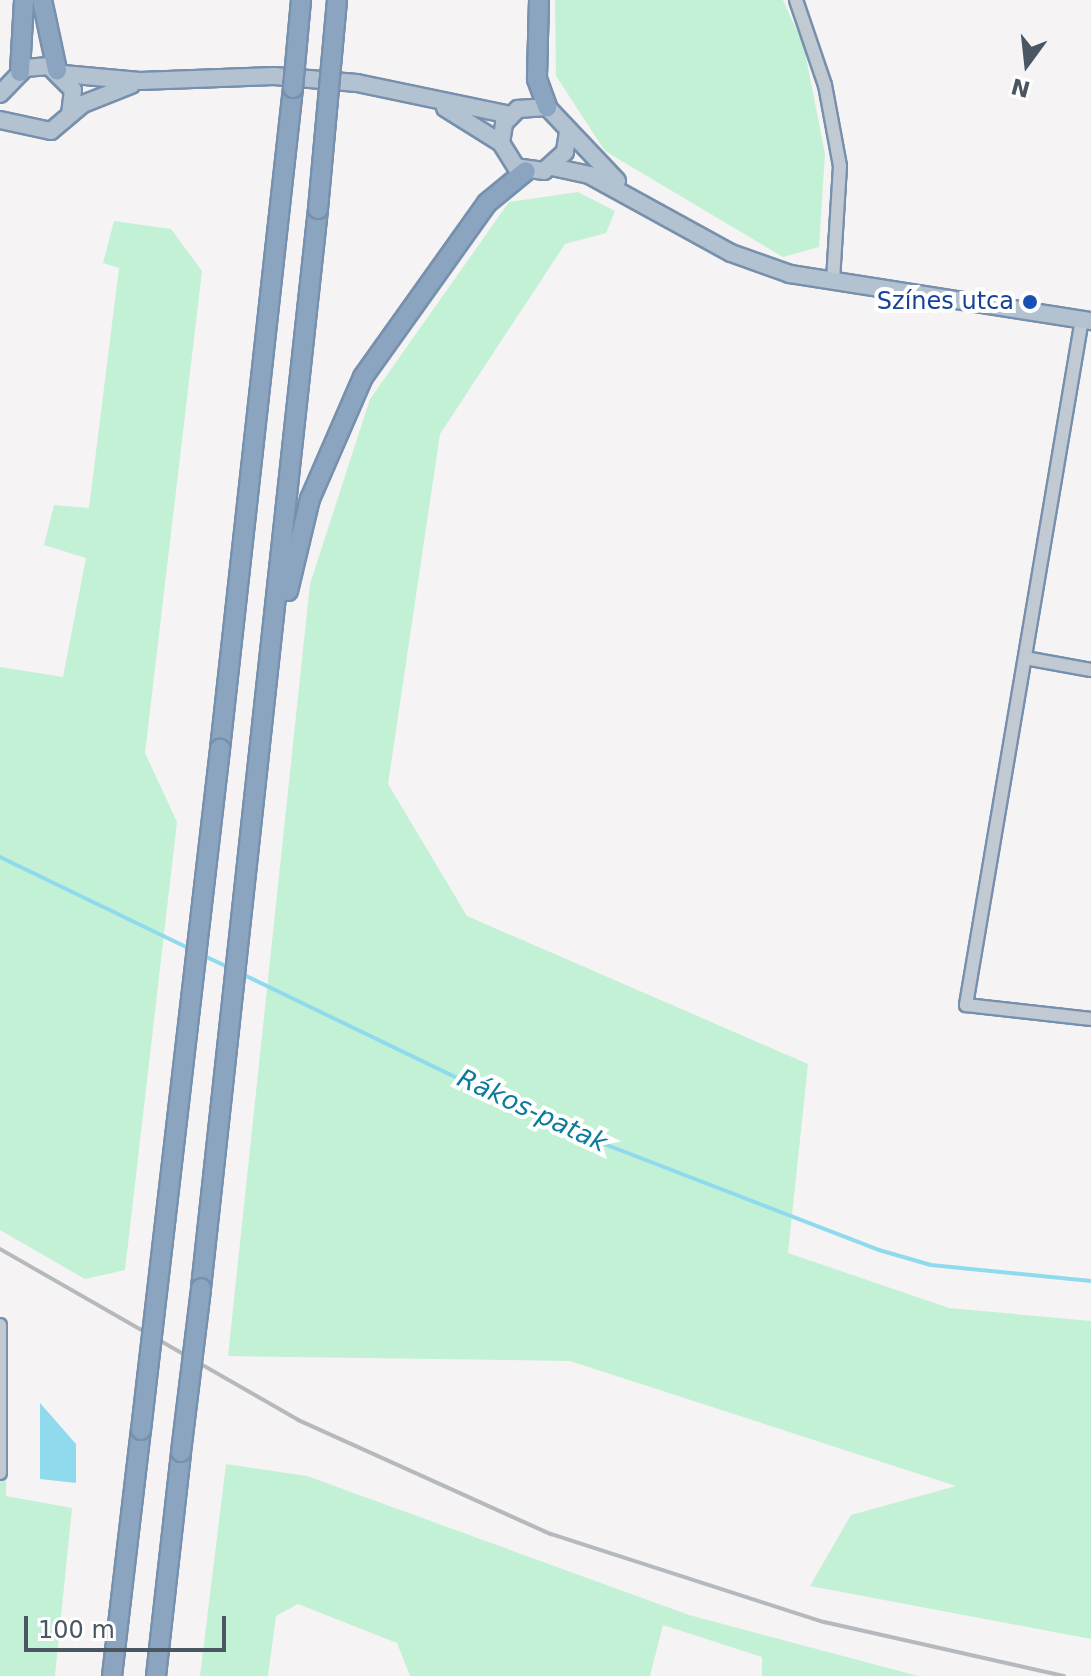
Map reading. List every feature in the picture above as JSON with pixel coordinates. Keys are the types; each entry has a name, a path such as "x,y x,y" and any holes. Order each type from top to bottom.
{"highway":[{"path":"9,84 24,0"},
{"path":"42,0 60,72"},
{"path":"289,0 293,88"},
{"path":"112,1676 220,749 301,0"},
{"path":"156,1676 260,769 337,0"},
{"path":"539,0 537,79 547,107"},
{"path":"271,660 310,499 350,402 448,254 499,188 526,171"}],"main road":[{"path":"140,81 70,114 43,133 8,122 9,84 40,65 60,72 140,81 248,74 407,93 510,115"},
{"path":"60,72 73,90 70,114"},
{"path":"407,93 475,122 501,143 509,161 526,171 552,167 589,175 647,203 755,263 833,281 1087,320"},
{"path":"501,143 510,115 527,105 547,107 568,132 647,203"},
{"path":"552,167 565,152 568,132"}],"street":[{"path":"796,0 825,85 840,166 833,281"},
{"path":"1087,320 966,1005 1091,1019"},
{"path":"1025,658 1091,670"},
{"path":"0,1325 0,1473"}],"green space":[{"path":"555,0 783,0 804,47 825,154 819,247 783,257 605,151 556,76"},
{"path":"578,192 615,211 606,233 565,244 440,434 388,784 467,916 808,1064 788,1253 949,1308 1091,1321 1091,1639 810,1586 851,1515 956,1486 570,1361 228,1356 310,584 370,399 509,202"},
{"path":"114,221 171,229 202,271 145,753 177,822 125,1270 85,1279 0,1230 0,667 63,677 86,558 44,545 54,505 89,508 119,268 103,263"},
{"path":"0,1332 7,1335 6,1496 72,1508 55,1676 0,1676"},
{"path":"226,1464 307,1476 689,1615 918,1676 762,1676 762,1657 663,1625 650,1676 410,1676 397,1643 298,1604 276,1616 268,1676 200,1676"}],"water":[{"path":"40,1403 76,1444 76,1483 40,1479"}],"waterway":[{"name":"Rákos-patak","path":"0,857 192,950"},
{"name":"Rákos-patak","path":"200,954 232,969"},
{"name":"Rákos-patak","path":"240,973 555,1125 879,1250 931,1265 1091,1281"}],"railway":[{"path":"0,1249 298,1420 551,1534 824,1622 1064,1676"}],"place":[{"name":"Színes utca","path":"1030,302"}]}
